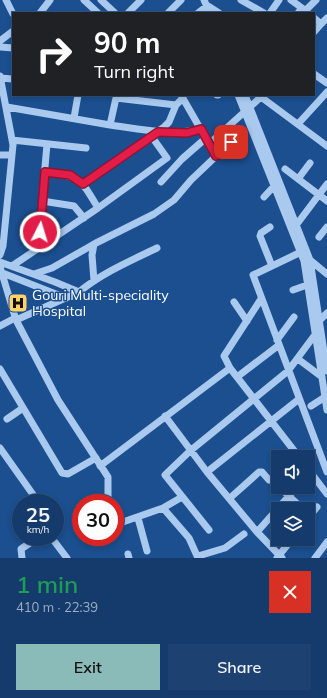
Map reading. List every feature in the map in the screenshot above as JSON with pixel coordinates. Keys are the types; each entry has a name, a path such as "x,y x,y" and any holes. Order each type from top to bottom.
{"street":[{"path":"6,0 12,12"},
{"path":"41,12 50,0"},
{"path":"84,0 97,12"},
{"path":"101,0 114,12"},
{"path":"129,12 141,0"},
{"path":"169,12 181,0"},
{"path":"241,0 262,12"},
{"path":"271,12 279,0"},
{"path":"291,0 303,11 316,0"},
{"path":"199,12 206,3 218,12"},
{"path":"315,31 327,18"},
{"path":"315,19 321,24"},
{"path":"0,41 12,32"},
{"path":"0,46 12,48"},
{"path":"315,75 327,83"},
{"path":"0,255 12,156 12,140 7,107 2,95 0,77 12,79"},
{"path":"298,124 327,92"},
{"path":"74,118 78,96"},
{"path":"239,96 247,109 297,224 310,260 319,321 326,351 327,370"},
{"path":"244,96 247,109 301,252 327,410"},
{"path":"161,182 177,163 207,141 262,96 326,144"},
{"path":"83,184 158,132 169,122 176,105 182,97 216,156"},
{"path":"110,125 116,98 176,105"},
{"path":"7,107 158,132 187,133 201,129"},
{"path":"12,266 38,247 84,218 167,158 152,136"},
{"path":"12,140 86,148"},
{"path":"34,274 52,268 94,244 154,214 174,200 191,180 231,142"},
{"path":"38,247 47,144"},
{"path":"0,155 12,156"},
{"path":"298,179 310,163"},
{"path":"285,169 327,201"},
{"path":"45,172 70,175 83,184 98,208"},
{"path":"297,224 327,184"},
{"path":"264,197 275,185"},
{"path":"42,201 74,206 84,218"},
{"path":"319,237 327,227"},
{"path":"270,228 261,233 260,236 272,266"},
{"path":"94,244 92,256 94,280"},
{"path":"0,326 79,292 94,280 157,248"},
{"path":"301,252 252,275 327,472"},
{"path":"310,260 327,274"},
{"path":"0,262 79,292"},
{"path":"1,270 66,298"},
{"path":"1,270 16,319 58,400 108,477 108,494"},
{"path":"293,290 307,285"},
{"path":"261,299 224,356 230,368 294,450"},
{"path":"234,302 247,321"},
{"path":"319,321 327,313"},
{"path":"237,377 278,343 294,316"},
{"path":"209,530 165,475 190,451 288,372 314,336"},
{"path":"298,359 322,377"},
{"path":"100,466 230,368"},
{"path":"0,369 62,473 68,474 96,458"},
{"path":"312,406 325,396"},
{"path":"207,472 299,399"},
{"path":"6,418 23,408"},
{"path":"165,416 190,451 279,557 287,546"},
{"path":"0,448 33,494"},
{"path":"230,498 260,472 262,472 269,480"},
{"path":"315,478 327,494"},
{"path":"257,532 289,496 295,502"},
{"path":"124,522 163,508 182,497"},
{"path":"163,508 189,538 198,557 225,548 244,534"},
{"path":"138,518 147,551"},
{"path":"315,558 324,551 327,542"},
{"path":"22,558 21,549 25,546"},
{"path":"58,546 67,558"}],"place":[{"name":"Gouri Multi-speciality Hospital","path":"18,303"}],"route":[{"path":"40,232 45,172 75,176 83,184 158,132 187,133 201,129 216,156 231,142"}]}
